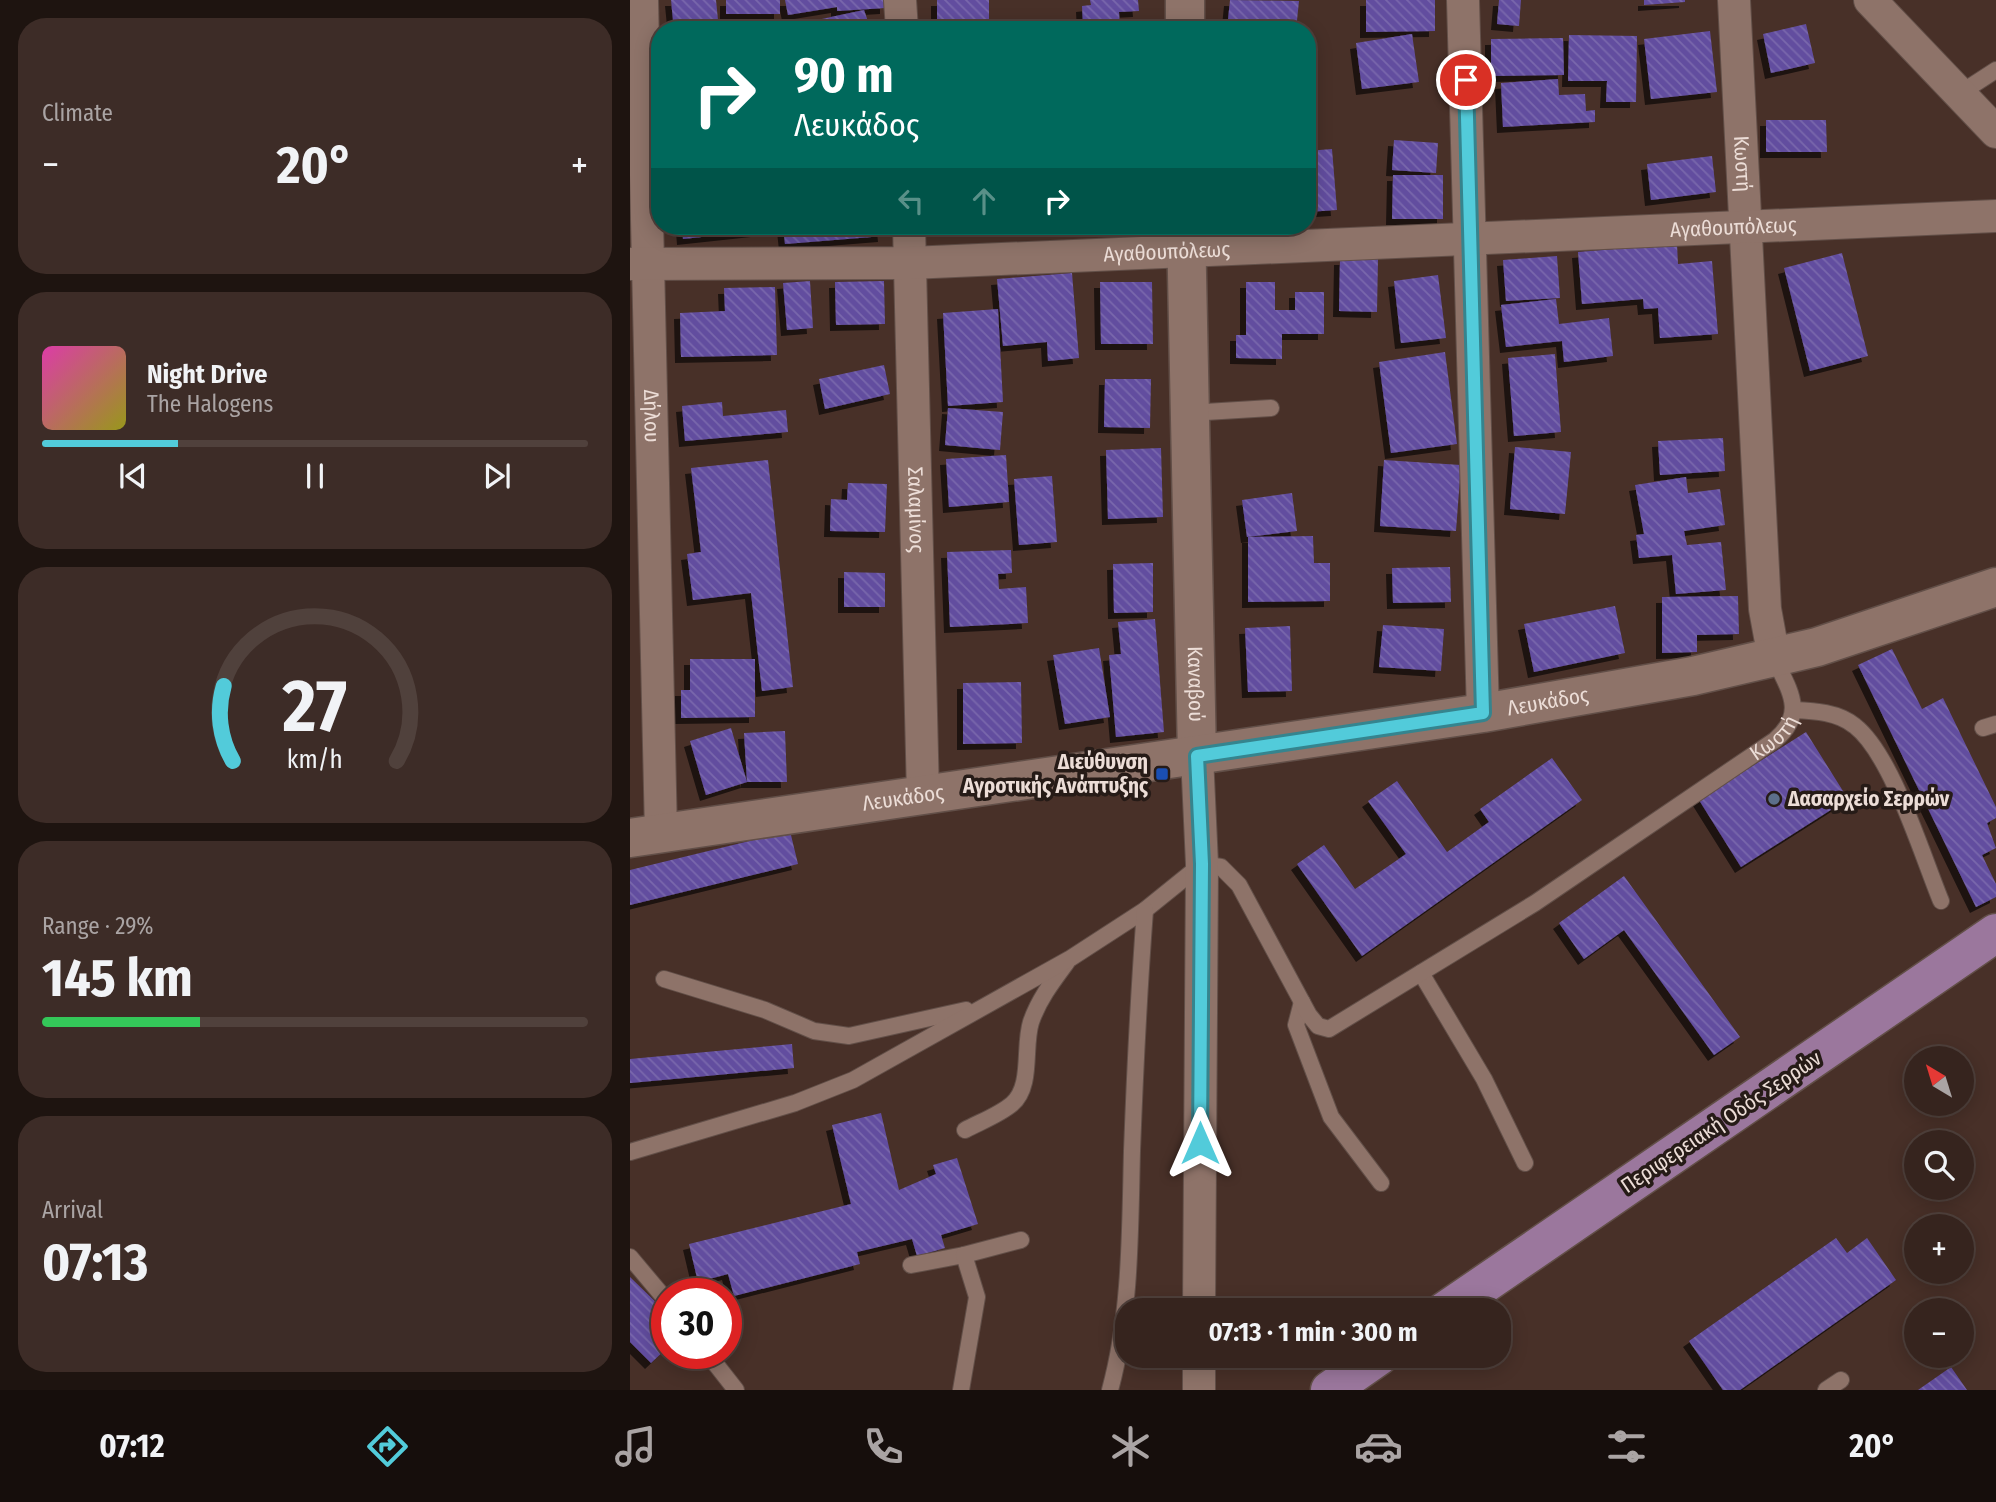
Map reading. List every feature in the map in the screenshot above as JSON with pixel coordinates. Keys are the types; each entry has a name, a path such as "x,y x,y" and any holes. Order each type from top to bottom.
{"main road":[{"name":"Περιφερειακή Οδός Σερρών","path":"1465,1298 1996,933"},
{"path":"1330,1390 1362,1368"}],"street":[{"name":"Δήλου","path":"642,0 638,265 646,836"},
{"path":"900,0 901,21"},
{"path":"1185,0 1185,21"},
{"path":"1463,0 1472,239 1483,713"},
{"name":"Κωστή","path":"1734,0 1765,609 1774,658"},
{"path":"1870,0 1996,132"},
{"name":"Αγαθουπόλεως","path":"638,265 910,263 1186,238 1472,239 1996,216"},
{"name":"Σαλαμίνος","path":"909,235 923,795"},
{"name":"Καναβού","path":"1186,238 1197,756 1202,864 1199,1298"},
{"name":"Λευκάδος","path":"646,836 1483,713 1692,676 1774,658 1996,587"},
{"path":"1199,1368 1199,1390"}],"lane":[{"path":"1959,94 1996,70"},
{"path":"1189,413 1270,408"},
{"name":"Κωστή","path":"1202,864 1221,867 1240,885 1314,1022 1323,1030 1329,1029 1535,903 1775,740 1788,727 1793,710 1774,658"},
{"path":"1793,710 1842,718 1855,726 1870,742 1884,764 1941,901"},
{"path":"630,1152 795,1103 853,1080 1071,958 1145,910 1202,864"},
{"path":"1110,1390 1119,1357 1125,1303 1136,1035 1145,910"},
{"path":"965,1130 1013,1103 1025,1084 1024,1059 1030,1024 1043,994 1071,958"},
{"path":"1421,973 1484,1079 1525,1163"},
{"path":"664,979 765,1010 814,1031 849,1036 982,1006"},
{"path":"1302,1002 1296,1026 1331,1116 1381,1183"},
{"path":"911,1265 1021,1240"},
{"path":"961,1390 977,1297 964,1255"},
{"path":"630,1256 651,1282"},
{"path":"720,1369 736,1390"},
{"path":"1826,1390 1841,1380"}],"building":[{"path":"671,0 716,0 718,21 673,21"},
{"path":"726,0 780,0 780,14 726,14"},
{"path":"785,0 886,0 886,8 837,11 837,7 788,15"},
{"path":"937,0 989,0 989,21 937,21"},
{"path":"1090,0 1138,0 1139,11 1119,12 1120,21 1083,21 1082,6 1091,5"},
{"path":"1230,0 1299,1 1297,21 1228,21"},
{"path":"1366,0 1435,0 1435,31 1366,32"},
{"path":"1499,0 1521,0 1519,26 1497,24"},
{"path":"1644,0 1685,0 1685,2 1644,5"},
{"path":"864,10 868,21 817,21"},
{"path":"1806,24 1815,63 1771,73 1763,34"},
{"path":"1710,31 1717,92 1651,99 1644,39"},
{"path":"1412,34 1419,82 1362,89 1356,43"},
{"path":"1569,35 1637,36 1636,102 1606,102 1607,81 1568,81"},
{"path":"1563,38 1564,75 1491,76 1491,39"},
{"path":"1558,79 1559,95 1585,94 1586,111 1595,110 1595,122 1503,127 1501,83"},
{"path":"1766,120 1826,120 1827,152 1766,152"},
{"path":"1394,140 1438,143 1436,173 1392,170"},
{"path":"1332,149 1337,210 1316,211 1316,150"},
{"path":"1712,156 1716,192 1651,200 1647,164"},
{"path":"1393,175 1443,175 1443,219 1392,219"},
{"path":"683,235 720,235 683,239"},
{"path":"784,235 884,236 785,244"},
{"path":"1677,244 1678,264 1712,261 1718,334 1660,338 1658,308 1644,309 1643,299 1582,304 1578,252"},
{"path":"1842,253 1868,356 1810,371 1784,268"},
{"path":"1557,256 1560,298 1506,301 1503,260"},
{"path":"1340,259 1378,259 1377,312 1339,311"},
{"path":"1072,273 1079,358 1048,361 1047,342 1003,346 997,279"},
{"path":"1438,275 1446,338 1401,343 1394,281"},
{"path":"810,281 813,328 787,330 783,283"},
{"path":"884,281 885,324 836,325 835,282"},
{"path":"1100,282 1152,282 1153,344 1101,344"},
{"path":"1246,282 1275,282 1275,310 1295,310 1295,292 1324,292 1324,334 1282,334 1282,359 1236,358 1236,335 1246,335"},
{"path":"775,287 777,355 681,357 680,313 725,311 724,288"},
{"path":"1556,299 1559,324 1609,318 1613,356 1564,362 1562,341 1506,347 1501,305"},
{"path":"998,309 1003,402 948,406 943,313"},
{"path":"1445,352 1457,444 1391,453 1379,362"},
{"path":"1555,354 1561,432 1514,436 1508,358"},
{"path":"884,365 890,394 825,409 819,379"},
{"path":"1105,379 1151,379 1150,428 1104,427"},
{"path":"722,402 723,416 786,410 788,432 685,441 682,406"},
{"path":"948,408 1003,412 1000,450 945,445"},
{"path":"1723,438 1725,471 1660,475 1658,441"},
{"path":"1515,447 1571,452 1565,514 1510,509"},
{"path":"1161,448 1163,517 1108,519 1106,450"},
{"path":"1006,455 1009,502 949,507 946,459"},
{"path":"768,460 793,687 762,691 751,593 693,600 687,554 701,552 691,468"},
{"path":"1384,460 1461,465 1456,531 1380,526"},
{"path":"1052,476 1057,542 1019,545 1014,479"},
{"path":"1686,477 1688,493 1720,489 1725,525 1684,531 1687,545 1721,542 1726,590 1676,594 1672,555 1639,558 1636,535 1644,534 1635,485"},
{"path":"848,483 887,484 885,532 830,531 831,499 847,500"},
{"path":"1292,493 1297,531 1247,537 1242,500"},
{"path":"1313,536 1314,563 1330,563 1330,601 1248,602 1248,537"},
{"path":"1011,550 1012,573 998,574 999,589 1026,587 1028,623 950,627 947,552"},
{"path":"1153,563 1153,612 1114,613 1113,564"},
{"path":"1450,567 1451,602 1393,603 1392,568"},
{"path":"844,572 885,573 885,607 844,607"},
{"path":"1738,596 1739,634 1697,635 1697,652 1662,653 1662,597"},
{"path":"1615,606 1625,653 1534,672 1524,624"},
{"path":"1155,619 1164,732 1116,737 1109,655 1121,654 1118,622"},
{"path":"1383,625 1444,629 1441,671 1379,667"},
{"path":"1290,626 1292,691 1248,692 1245,628"},
{"path":"1099,648 1110,717 1065,724 1053,655"},
{"path":"1892,649 1922,709 1943,698 1996,807 1996,818 1987,823 1996,848 1982,855 1996,884 1996,897 1976,907 1858,665"},
{"path":"690,659 755,659 755,717 681,718 681,690 690,690"},
{"path":"1021,682 1022,743 963,744 963,683"},
{"path":"731,728 747,782 706,795 690,741"},
{"path":"785,731 787,782 747,782 744,733"},
{"name":"Δασαρχείο Σερρών","path":"1806,732 1848,799 1741,867 1699,800"},
{"path":"1552,758 1582,800 1362,956 1297,864 1324,845 1355,889 1406,854 1368,801 1397,781 1447,852 1489,822 1480,809"},
{"path":"790,831 798,864 630,905 630,870"},
{"path":"1624,876 1740,1037 1714,1055 1624,930 1584,959 1559,923"},
{"path":"792,1044 794,1068 630,1083 630,1059"},
{"path":"881,1113 899,1190 936,1174 933,1165 957,1158 978,1224 941,1235 945,1248 917,1256 912,1239 857,1252 860,1264 742,1294 742,1278 729,1278 728,1274 697,1278 689,1244 851,1204 832,1125"},
{"path":"1836,1238 1847,1253 1867,1238 1896,1280 1740,1390 1723,1390 1689,1341"},
{"path":"630,1277 651,1297 651,1363 630,1342"},
{"path":"1952,1368 1967,1390 1918,1390"}],"place":[{"name":"Διεύθυνση Αγροτικής Ανάπτυξης","path":"1162,774"},
{"name":"Δασαρχείο Σερρών","path":"1774,799"}],"route":[{"path":"1200,1143 1202,864 1197,756 1483,713 1466,80"}]}
